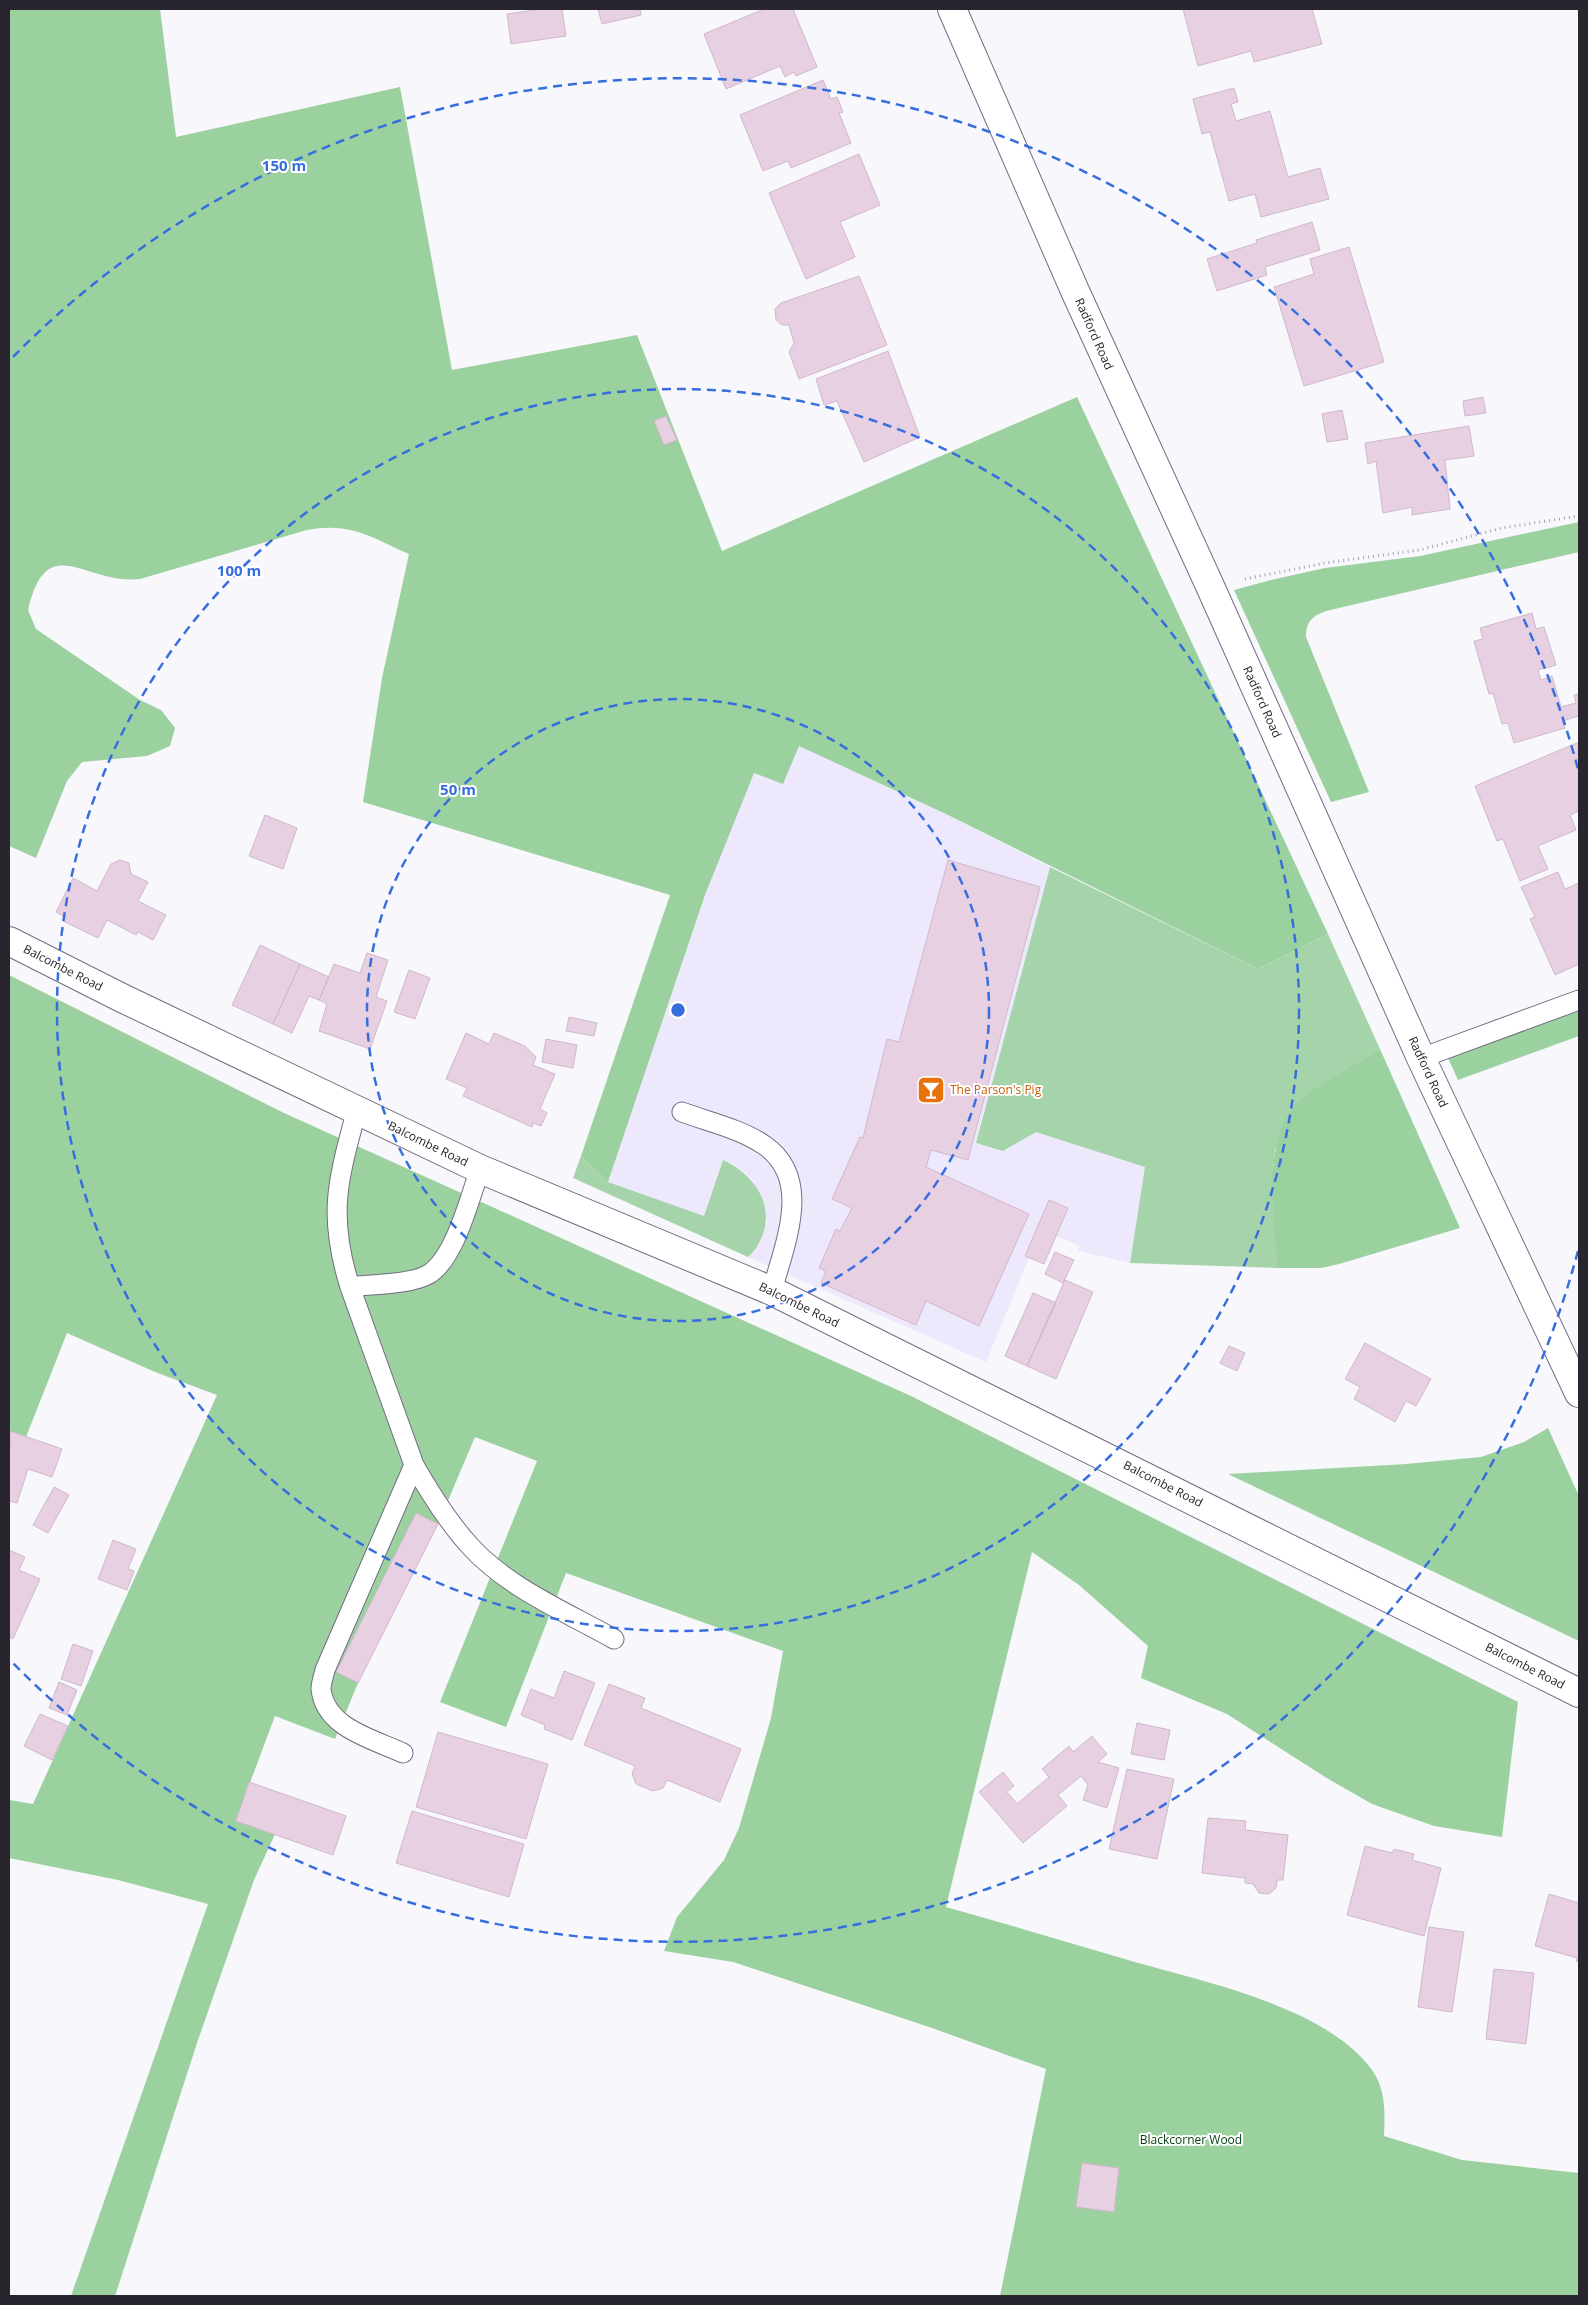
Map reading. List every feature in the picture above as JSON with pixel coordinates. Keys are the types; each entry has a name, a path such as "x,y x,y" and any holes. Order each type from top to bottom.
{"main road":[{"name":"Radford Road","path":"952,9 1083,309 1210,586 1420,1058 1579,1392"},
{"name":"Balcombe Road","path":"9,941 122,998 480,1169 772,1291 1579,1693"}],"lane":[{"path":"1420,1058 1579,1000"},
{"path":"357,1109 340,1174 336,1208 340,1257 414,1465 451,1523 470,1547 518,1585 614,1639"},
{"path":"682,1112 755,1140 772,1151 783,1166 791,1184 793,1204 772,1291"},
{"path":"350,1287 412,1280 428,1275 441,1264 451,1247 480,1169"},
{"path":"403,1753 341,1723 326,1706 321,1688 325,1670 414,1465"}],"path":[{"path":"1210,586 1325,563 1419,550 1502,528 1579,516"}],"shaded area":[{"path":"799,746 946,814 1050,867 976,1143 1003,1151 1036,1131 1146,1167 1130,1263 1078,1251 1079,1246 1056,1236 1044,1264 1029,1258 986,1362 748,1257 759,1245 767,1222 764,1202 751,1179 733,1164 723,1160 704,1216 608,1182 705,895 754,772"}],"green space":[{"path":"9,9 160,9 176,137 400,87 452,370 637,335 722,551 1077,397 1328,934 1258,969 946,814 799,746 783,784 754,773 705,895 608,1182 581,1156 670,895 363,802 382,678 409,554 360,533 336,528 307,530 140,579 120,579 71,566 58,566 46,572 36,585 28,610 36,629 140,700 161,710 175,728 170,746 147,756 82,762 67,781 36,858 9,846"},
{"path":"1579,522 1579,552 1326,611 1311,620 1307,627 1306,637 1369,792 1331,802 1234,590 1325,568 1420,556"},
{"path":"1050,867 1258,969 1328,934 1380,1049 1305,1096 1275,1149 1273,1171 1277,1268 1130,1263 1145,1167 1036,1132 1003,1151 976,1143"},
{"name":"Blackcorner Wood","path":"9,975 284,1113 911,1396 1518,1702 1502,1837 1434,1826 1372,1804 1325,1777 1227,1714 1141,1678 1148,1646 1079,1585 1032,1552 946,1907 1225,1987 1294,2013 1325,2029 1351,2048 1377,2078 1384,2102 1384,2136 1462,2160 1579,2173 1579,2296 1000,2296 1046,2069 929,2027 733,1962 664,1951 677,1917 724,1860 739,1828 771,1718 783,1651 566,1573 506,1727 440,1702 537,1461 475,1437 438,1524 426,1543 358,1683 335,1739 275,1716 236,1820 275,1834 254,1880 198,2040 115,2296 71,2296 208,1904 118,1880 9,1858 9,1800 33,1804 217,1395 155,1372 67,1333 26,1437 10,1431 9,1434"},
{"path":"1579,1008 1579,1036 1458,1080 1448,1058"},
{"path":"1380,1049 1460,1228 1321,1268 1277,1268 1273,1175 1275,1152 1281,1130 1291,1111 1306,1095"},
{"path":"581,1156 608,1182 704,1216 723,1160 743,1173 751,1181 763,1200 766,1222 760,1241 748,1257 573,1178"},
{"path":"1548,1428 1579,1496 1579,1641 1228,1474 1406,1464 1481,1457 1524,1442"}],"building":[{"path":"541,9 562,9 566,36 511,44 507,14"},
{"path":"598,9 640,9 641,15 602,24"},
{"path":"764,9 793,9 817,67 796,76 794,72 785,77 780,66 726,89 704,34"},
{"path":"1183,9 1312,9 1322,44 1254,62 1251,51 1198,66"},
{"path":"823,80 831,99 837,97 843,112 839,113 851,143 791,168 788,161 763,171 740,115"},
{"path":"1234,88 1238,102 1231,104 1236,121 1270,111 1288,177 1320,168 1329,199 1261,217 1255,194 1229,201 1210,132 1202,134 1193,99"},
{"path":"859,154 880,205 840,222 855,257 806,279 769,193"},
{"path":"1312,222 1320,250 1265,267 1267,275 1217,291 1207,259 1257,243 1256,240"},
{"path":"1349,247 1384,362 1304,386 1274,287 1314,274 1310,259"},
{"path":"859,276 887,345 799,379 789,352 794,343 789,325 782,325 776,320 775,309 781,303"},
{"path":"888,351 920,437 864,462 837,401 824,405 816,379"},
{"path":"1483,397 1486,413 1465,416 1463,401"},
{"path":"1342,410 1348,439 1327,442 1322,414"},
{"path":"666,416 677,440 664,445 654,421"},
{"path":"1469,426 1474,456 1445,460 1450,509 1412,515 1412,507 1383,513 1376,461 1368,464 1365,443"},
{"path":"1532,613 1536,629 1544,627 1556,665 1538,670 1541,680 1552,676 1561,707 1576,703 1574,695 1579,694 1579,716 1562,721 1565,728 1514,743 1508,723 1502,724 1493,693 1489,694 1474,641 1483,639 1480,628"},
{"path":"1579,742 1579,811 1570,815 1576,830 1538,846 1548,869 1520,881 1503,839 1497,841 1475,786"},
{"path":"265,815 297,828 283,869 249,856"},
{"path":"120,860 129,863 131,874 148,882 138,901 166,915 153,940 138,932 136,935 107,920 98,938 63,921 65,917 56,912 73,878 97,891 111,864"},
{"name":"The Parson's Pig","path":"948,860 1040,887 968,1160 931,1150 926,1167 1029,1214 979,1326 926,1301 916,1325 821,1283 826,1271 819,1268 836,1229 840,1231 852,1208 832,1199 860,1137 863,1138 887,1039 899,1042"},
{"path":"1558,872 1565,889 1579,883 1579,964 1555,975 1530,919 1535,917 1521,887"},
{"path":"260,945 300,964 273,1024 232,1005"},
{"path":"367,953 388,960 376,997 387,1001 370,1049 319,1031 327,1004 319,1000 334,964 360,973"},
{"path":"300,964 329,977 319,1000 309,996 292,1033 273,1024"},
{"path":"409,970 430,978 415,1019 394,1012"},
{"path":"569,1017 597,1023 594,1036 566,1031"},
{"path":"466,1033 489,1044 494,1033 525,1046 536,1057 533,1065 555,1074 540,1109 547,1113 541,1126 533,1123 532,1127 463,1096 467,1088 446,1079"},
{"path":"546,1039 577,1045 573,1068 542,1062"},
{"path":"1049,1200 1068,1208 1044,1264 1025,1256"},
{"path":"1055,1252 1074,1260 1063,1283 1045,1274"},
{"path":"1065,1280 1093,1292 1056,1379 1027,1366"},
{"path":"1033,1293 1056,1303 1027,1366 1005,1356"},
{"path":"1365,1343 1431,1379 1416,1406 1406,1401 1395,1422 1354,1399 1360,1387 1345,1379"},
{"path":"1229,1346 1245,1353 1237,1371 1220,1363"},
{"path":"10,1431 62,1449 52,1477 28,1469 17,1503 9,1501"},
{"path":"54,1487 69,1495 48,1533 33,1525"},
{"path":"416,1513 438,1524 358,1683 336,1672"},
{"path":"113,1540 136,1549 128,1569 134,1571 127,1590 98,1579"},
{"path":"9,1550 25,1557 19,1570 40,1579 13,1639 10,1637 9,1640"},
{"path":"73,1644 93,1651 81,1686 61,1679"},
{"path":"564,1671 595,1683 572,1740 544,1729 545,1725 521,1715 531,1689 554,1698"},
{"path":"59,1682 77,1690 67,1715 49,1708"},
{"path":"609,1684 645,1698 641,1708 741,1749 720,1802 667,1780 663,1788 653,1791 636,1784 632,1774 635,1766 584,1745"},
{"path":"40,1714 68,1726 52,1760 24,1746"},
{"path":"1137,1723 1170,1730 1164,1760 1131,1754"},
{"path":"438,1732 548,1764 526,1839 416,1807"},
{"path":"1092,1736 1107,1754 1098,1762 1119,1768 1107,1808 1083,1800 1088,1785 1081,1776 1058,1795 1067,1806 1023,1843 979,1792 1003,1772 1014,1786 1007,1792 1017,1804 1049,1777 1042,1769 1069,1746 1073,1752"},
{"path":"1127,1769 1174,1779 1157,1859 1109,1849"},
{"path":"249,1782 346,1816 333,1855 236,1821"},
{"path":"412,1811 524,1844 509,1897 396,1863"},
{"path":"1208,1818 1246,1821 1245,1830 1288,1835 1283,1880 1277,1880 1276,1888 1269,1894 1259,1893 1253,1884 1245,1883 1245,1878 1202,1873"},
{"path":"1365,1846 1392,1853 1394,1849 1414,1854 1412,1860 1441,1868 1424,1936 1347,1915"},
{"path":"1549,1894 1579,1903 1579,1962 1576,1961 1577,1958 1535,1946"},
{"path":"1429,1927 1464,1932 1452,2012 1418,2007"},
{"path":"1494,1969 1534,1973 1526,2044 1486,2039"},
{"path":"1082,2163 1119,2168 1114,2212 1076,2207"}],"place":[{"name":"The Parson's Pig","path":"931,1090"}]}
